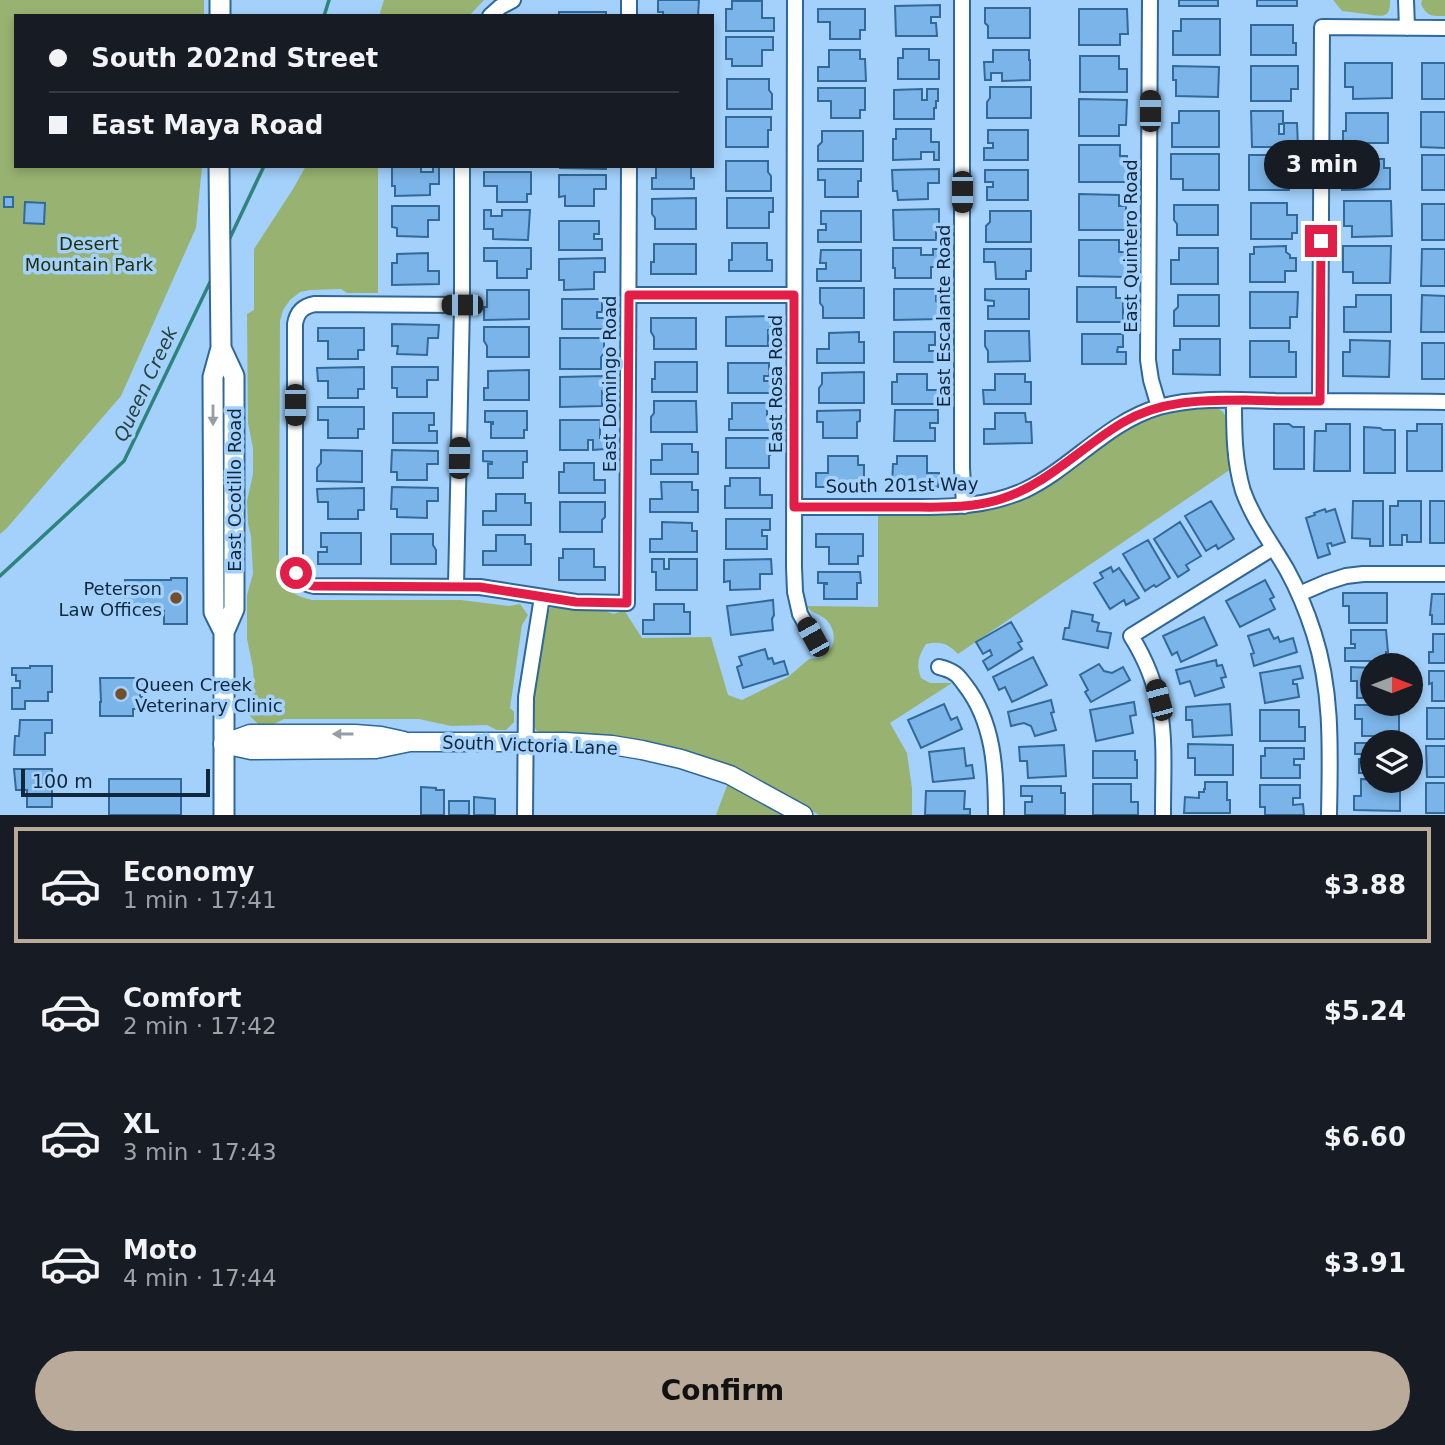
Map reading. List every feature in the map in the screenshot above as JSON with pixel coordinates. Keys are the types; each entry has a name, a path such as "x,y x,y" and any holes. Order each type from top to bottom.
{"main road":[{"name":"East Ocotillo Road","path":"219,168 221,348 212,377 214,612 224,632 224,815"}],"street":[{"path":"492,14 513,0"},
{"name":"East Rosa Road","path":"795,0 795,592 800,614 813,637"},
{"name":"East Escalante Road","path":"962,0 964,506"},
{"name":"East Quintero Road","path":"1150,0 1148,360 1159,407"},
{"path":"1406,0 1407,28"},
{"path":"1320,401 1322,27 1445,28"},
{"path":"456,586 462,168"},
{"name":"East Domingo Road","path":"542,597 576,602 627,603 629,168"},
{"path":"629,295 794,295"},
{"path":"462,305 315,304 298,314 295,324 295,569 301,581 314,586 456,586 542,597 526,697 525,815"},
{"path":"1234,400 1234,446 1240,478 1251,509 1299,594 1315,636 1325,680 1330,725 1329,815"},
{"name":"South 201st Way","path":"794,507 964,506 1000,499 1051,475 1136,415 1180,402 1445,402"},
{"path":"1163,815 1163,737 1160,708 1150,670 1131,636 1273,548"},
{"path":"1299,594 1346,576 1445,574"},
{"path":"939,667 955,673 970,692 983,716 995,763 996,815"},
{"name":"South Victoria Lane","path":"223,744 250,734 355,734 381,736 410,743 565,742 612,746 681,759 730,775 803,815"}],"green space":[{"name":"Desert Mountain Park","path":"0,0 204,0 204,14 14,14 14,168 202,168 196,228 121,396 0,534"},
{"path":"384,0 484,0 471,14 380,14"},
{"path":"1333,0 1390,0 1390,6 1387,14 1376,15 1342,11"},
{"path":"1422,0 1445,0 1445,16 1428,14 1421,4"},
{"path":"305,168 378,168 378,293 347,293 341,289 311,290 300,292 283,310 280,321 281,574 290,590 312,600 461,600 509,606 520,604 528,615 522,625 510,708 514,712 514,722 506,730 497,730 487,725 451,726 419,719 284,719 274,724 258,724 247,713 254,686 247,639 247,595 253,574 247,501 253,474 253,448 248,423 247,314 254,310 254,249"},
{"path":"1218,408 1226,417 1231,469 958,654 944,644 926,644 919,661 921,678 930,683 952,683 890,723 907,753 912,788 912,815 819,815 744,772 688,752 634,739 571,733 541,734 532,723 533,697 550,608 602,610 614,614 624,610 642,638 711,637 728,695 742,700 788,677 809,659 820,658 831,648 834,637 830,625 825,618 807,606 878,607 878,514 954,513 1009,504 1048,486 1106,442 1145,421 1188,410"},
{"path":"728,783 786,815 716,815"}],"building":[{"path":"658,0 699,0 698,14 658,12"},
{"path":"1179,0 1218,0 1218,6 1179,6"},
{"path":"1257,0 1297,0 1297,6 1257,6"},
{"path":"732,1 762,1 762,18 774,18 774,31 726,31 726,9 732,9"},
{"path":"940,5 940,17 931,17 931,23 936,23 937,36 896,36 895,6"},
{"path":"985,8 1030,8 1030,38 988,38"},
{"path":"818,9 865,9 865,30 860,30 860,39 830,39 830,22 818,22"},
{"path":"1079,9 1127,9 1128,34 1120,34 1120,45 1079,45"},
{"path":"559,12 606,12 606,14"},
{"path":"1181,19 1220,19 1220,55 1173,55 1173,31 1181,31"},
{"path":"1251,25 1293,25 1296,55 1251,55"},
{"path":"726,37 773,37 773,50 762,50 762,66 732,66 732,59 726,59"},
{"path":"903,49 929,49 929,60 939,60 939,79 898,79 898,58 903,58"},
{"path":"829,50 860,50 860,59 865,59 866,81 818,81 818,67 829,67"},
{"path":"993,50 1029,50 1030,80 1002,81 1002,73 991,73 991,80 985,80 984,62 993,62"},
{"path":"1080,56 1119,56 1119,69 1127,69 1127,92 1080,92"},
{"path":"1345,63 1392,63 1392,98 1353,99 1353,87 1345,87"},
{"path":"1422,63 1445,63 1445,99 1422,99"},
{"path":"1173,66 1219,67 1218,97 1176,96"},
{"path":"1251,66 1298,66 1298,89 1291,89 1291,101 1251,101"},
{"path":"727,79 769,79 772,109 727,109"},
{"path":"990,87 1031,87 1031,118 987,118"},
{"path":"818,88 865,88 865,110 860,110 860,118 831,118 831,101 818,101"},
{"path":"922,89 922,100 927,100 927,89 938,89 934,119 894,119 894,90"},
{"path":"1079,99 1127,100 1126,125 1119,125 1119,136 1079,136"},
{"path":"1179,111 1219,111 1219,147 1172,147 1172,123 1179,123"},
{"path":"1251,111 1283,111 1283,124 1279,124 1279,134 1284,134 1284,123 1297,123 1298,147 1252,147"},
{"path":"1421,112 1445,112 1445,148 1421,147"},
{"path":"1346,113 1388,113 1388,143 1343,143"},
{"path":"726,117 771,117 768,147 726,147"},
{"path":"896,129 931,129 931,142 939,142 939,160 934,160 934,152 921,152 921,159 893,160"},
{"path":"988,130 1028,130 1028,160 984,160 984,148 993,148 993,143 988,143"},
{"path":"822,131 863,131 863,161 818,161"},
{"path":"1079,145 1120,145 1120,156 1127,156 1127,182 1079,182"},
{"path":"1171,154 1219,154 1219,190 1183,190 1183,179 1171,179"},
{"path":"1249,155 1297,155 1297,179 1289,179 1289,190 1249,190"},
{"path":"1422,155 1445,155 1445,190 1422,190"},
{"path":"1354,159 1384,159 1384,168 1390,168 1390,189 1342,190 1342,176 1354,175"},
{"path":"726,161 768,161 771,191 726,191"},
{"path":"392,168 421,168 421,172 433,172 433,168 439,168 439,184 430,184 430,195 395,196 395,186 392,186"},
{"path":"656,168 691,168 694,189 652,189 652,178 656,178"},
{"path":"818,169 861,169 858,197 825,197 825,180 818,180"},
{"path":"939,169 939,183 928,183 928,199 898,200 897,191 893,191 892,170"},
{"path":"985,170 1028,170 1028,200 987,200 987,187 993,187 993,182 985,182"},
{"path":"484,172 531,172 531,194 527,194 527,202 497,202 497,186 484,186"},
{"path":"559,175 606,175 606,189 594,189 594,206 565,206 565,196 559,197"},
{"path":"1079,194 1119,195 1119,206 1126,206 1126,230 1079,230"},
{"path":"4,197 13,197 13,207 4,207"},
{"path":"696,198 696,229 655,229 652,199"},
{"path":"727,198 773,198 773,212 769,212 769,228 727,228"},
{"path":"1344,201 1391,201 1392,236 1352,237 1352,226 1344,226"},
{"path":"25,202 45,203 44,224 24,223"},
{"path":"1251,203 1287,203 1287,215 1297,215 1297,233 1292,233 1292,239 1251,239"},
{"path":"1422,204 1445,204 1445,240 1422,240"},
{"path":"1174,205 1218,205 1218,235 1177,235"},
{"path":"392,206 439,206 439,220 428,220 428,237 397,236 397,228 392,227"},
{"path":"939,209 936,240 894,240 893,210"},
{"path":"484,210 491,210 491,216 502,216 502,210 530,210 528,240 493,239 493,229 484,229"},
{"path":"821,211 861,211 861,242 818,242 818,230 826,230 826,224 821,224"},
{"path":"990,211 1031,211 1031,242 986,242"},
{"path":"559,221 599,221 599,234 594,234 594,239 602,239 602,250 559,250"},
{"path":"1079,240 1119,240 1119,252 1127,252 1127,277 1079,276"},
{"path":"732,243 767,243 767,260 772,260 772,271 729,271"},
{"path":"654,244 696,244 696,274 651,274"},
{"path":"1286,246 1290,258 1296,258 1296,271 1285,271 1285,282 1250,282 1250,254 1254,254 1254,247"},
{"path":"1343,246 1391,246 1390,283 1353,283 1353,272 1343,272"},
{"path":"484,248 531,248 531,269 527,269 527,278 497,278 497,261 484,261"},
{"path":"893,248 921,248 921,255 933,255 933,249 939,249 939,267 931,267 931,278 895,278"},
{"path":"1179,248 1218,248 1218,284 1171,284 1171,260 1179,260"},
{"path":"984,249 1031,249 1031,271 1026,271 1026,279 996,279 995,262 984,262"},
{"path":"1422,249 1445,249 1445,286 1421,286"},
{"path":"821,250 861,250 861,281 817,281 817,269 826,269 826,263 820,263"},
{"path":"428,253 428,271 439,271 439,284 392,285 392,263 397,263 397,254"},
{"path":"605,258 605,272 594,272 594,289 564,290 564,280 559,280 559,259"},
{"path":"1077,287 1116,287 1116,298 1123,298 1123,322 1077,322"},
{"path":"820,288 864,288 864,318 823,318"},
{"path":"894,289 936,289 939,319 894,320"},
{"path":"985,289 1029,289 1029,319 988,319 988,306 994,306 994,301 985,300"},
{"path":"487,290 529,290 529,319 484,320"},
{"path":"1250,292 1298,292 1297,317 1290,317 1290,328 1250,328"},
{"path":"1178,295 1219,295 1219,326 1174,326"},
{"path":"1356,295 1391,295 1391,332 1344,332 1344,307 1356,307"},
{"path":"1422,295 1445,296 1445,332 1421,332"},
{"path":"562,299 602,299 602,312 597,312 597,318 606,318 606,329 562,329"},
{"path":"771,316 768,346 726,346 726,317"},
{"path":"651,318 696,318 696,349 654,349"},
{"path":"392,324 439,325 438,338 428,338 427,355 397,354 398,346 392,346"},
{"path":"484,327 529,327 529,357 487,357"},
{"path":"318,328 364,328 364,350 358,350 358,359 328,359 328,341 318,341"},
{"path":"985,331 1029,331 1030,361 988,362"},
{"path":"859,332 859,342 864,342 864,363 817,363 817,349 829,349 829,333"},
{"path":"894,332 935,332 935,345 929,345 929,351 937,351 937,362 894,362"},
{"path":"1082,334 1123,334 1123,347 1118,347 1117,352 1126,352 1126,364 1082,364"},
{"path":"560,338 604,338 601,369 560,369"},
{"path":"1180,339 1220,339 1220,375 1173,374 1173,350 1180,350"},
{"path":"1350,340 1390,341 1389,377 1343,376 1343,352 1350,352"},
{"path":"1250,341 1289,341 1289,352 1296,352 1296,377 1250,377"},
{"path":"1422,343 1445,343 1445,379 1422,379"},
{"path":"655,362 697,362 697,392 652,392"},
{"path":"728,363 769,363 769,376 764,376 764,381 772,381 772,393 728,393"},
{"path":"364,367 364,389 358,389 358,398 328,398 328,381 318,381 317,368"},
{"path":"392,367 438,367 438,380 427,380 427,397 397,397 397,388 392,388"},
{"path":"529,370 529,400 484,400 484,388 488,388 488,371"},
{"path":"864,372 864,403 819,403 822,373"},
{"path":"897,374 927,374 927,390 938,390 938,404 892,404 892,382 897,382"},
{"path":"995,374 1025,374 1025,382 1031,382 1031,404 984,404 983,390 995,390"},
{"path":"605,376 602,406 560,407 560,377"},
{"path":"654,401 696,401 697,432 651,432"},
{"path":"732,403 767,403 767,420 772,420 772,430 729,430"},
{"path":"318,407 364,407 364,429 358,429 358,438 328,438 328,420 318,420"},
{"path":"860,410 857,438 823,438 823,422 817,422 817,411"},
{"path":"895,410 938,410 938,423 930,423 930,428 935,428 935,441 894,441"},
{"path":"485,411 527,411 524,438 491,438 493,422 485,422"},
{"path":"393,413 434,413 434,425 429,425 429,431 437,431 437,443 393,443"},
{"path":"995,413 1025,413 1026,422 1031,422 1032,443 984,444 984,429 995,429"},
{"path":"560,420 600,420 600,438 605,438 605,449 593,450 593,440 588,440 588,450 560,450"},
{"path":"1274,424 1304,427 1304,469 1274,469"},
{"path":"1326,424 1350,424 1350,471 1314,471 1315,431 1326,431"},
{"path":"1417,424 1442,424 1442,471 1407,471 1407,431 1417,431"},
{"path":"1364,427 1395,430 1395,473 1364,473"},
{"path":"726,438 772,438 769,468 726,468"},
{"path":"662,444 692,444 692,452 698,452 698,474 651,474 651,460 662,460"},
{"path":"321,450 362,451 362,482 317,481"},
{"path":"392,450 438,451 438,464 427,464 427,480 397,480 397,472 391,472"},
{"path":"483,451 527,451 527,462 523,462 523,478 488,478 488,464 492,462 483,461"},
{"path":"828,456 858,456 858,465 864,465 864,487 816,487 816,473 828,473"},
{"path":"897,456 927,456 927,473 939,473 938,487 892,486 893,464 897,464"},
{"path":"564,463 594,463 594,480 605,480 605,493 559,493 559,472 564,472"},
{"path":"730,478 760,478 760,495 772,495 772,508 725,508 725,486 730,486"},
{"path":"661,482 692,482 692,490 698,490 698,512 650,512 650,499 662,499"},
{"path":"392,487 438,488 438,501 427,501 427,518 397,517 397,509 391,509"},
{"path":"364,488 364,510 358,510 358,519 328,519 328,502 318,502 317,489"},
{"path":"496,494 525,494 525,503 531,503 531,525 483,525 483,511 496,511"},
{"path":"1211,501 1234,539 1218,549 1216,545 1206,551 1185,516"},
{"path":"1353,501 1383,501 1383,546 1370,546 1370,539 1352,538"},
{"path":"1398,501 1421,501 1421,542 1407,542 1407,535 1402,535 1402,545 1390,545 1390,506 1398,506"},
{"path":"1430,501 1445,501 1445,543 1430,543"},
{"path":"560,502 605,502 602,532 560,532"},
{"path":"1325,509 1326,512 1335,509 1345,542 1332,546 1331,543 1327,544 1330,554 1318,558 1306,518"},
{"path":"726,519 770,519 770,530 762,530 762,536 767,536 767,549 726,549"},
{"path":"662,522 692,523 692,531 697,531 697,552 650,552 650,539 662,539"},
{"path":"1180,522 1201,556 1186,565 1189,570 1178,577 1154,539"},
{"path":"321,533 361,533 361,564 318,564 318,552 327,552 327,547 321,547"},
{"path":"391,534 433,534 436,564 391,564"},
{"path":"816,534 863,534 863,556 858,556 858,564 829,564 829,547 816,547"},
{"path":"496,535 525,535 525,544 531,544 531,565 483,565 483,551 496,551"},
{"path":"1148,540 1170,578 1145,591 1123,554"},
{"path":"563,549 594,549 594,567 605,567 605,580 559,580 559,558 563,558"},
{"path":"652,559 664,559 664,569 669,569 669,559 697,559 697,590 656,590 656,572 652,572"},
{"path":"771,559 772,574 760,574 760,589 730,590 730,581 724,582 724,560"},
{"path":"1111,567 1113,572 1119,568 1139,598 1126,605 1124,600 1110,609 1094,583 1103,578 1100,573"},
{"path":"818,572 860,572 861,583 857,583 857,599 824,599 824,584 827,583 818,583"},
{"path":"187,578 187,624 164,624 164,611 125,611 125,580"},
{"path":"1265,580 1274,597 1270,599 1275,609 1240,627 1226,601"},
{"path":"1343,593 1387,593 1387,623 1349,623 1349,606 1343,606"},
{"path":"1432,594 1445,594 1445,624 1432,624"},
{"path":"773,600 773,630 731,635 727,606"},
{"path":"654,604 684,604 684,612 690,612 690,634 643,634 643,620 654,620"},
{"path":"1072,611 1093,615 1092,621 1099,623 1097,631 1111,633 1108,648 1063,639 1065,628 1069,628"},
{"path":"1204,617 1217,645 1181,662 1177,652 1172,655 1163,636"},
{"path":"1011,622 1022,641 1018,643 1022,649 988,670 983,661 992,655 990,650 983,654 976,642"},
{"path":"1269,629 1274,639 1278,637 1280,642 1293,638 1297,652 1254,666 1251,654 1254,653 1248,636"},
{"path":"1351,630 1386,630 1388,652 1360,653 1360,661 1345,661 1345,648 1355,648 1355,644 1351,644"},
{"path":"1433,634 1445,634 1445,663 1429,663 1429,652 1433,652"},
{"path":"765,649 768,659 772,658 774,664 784,661 788,674 743,688 737,667 742,665 739,657"},
{"path":"1033,657 1047,685 1012,702 1005,687 999,690 993,677"},
{"path":"1216,660 1217,666 1222,665 1226,677 1221,678 1224,687 1195,696 1190,681 1180,684 1176,670"},
{"path":"1099,664 1104,671 1112,673 1123,667 1130,680 1091,702 1080,675"},
{"path":"52,666 52,692 48,692 48,701 25,701 25,709 12,709 12,688 20,688 20,681 16,681 16,675 12,675 12,668"},
{"path":"1300,666 1303,678 1293,680 1293,684 1297,684 1299,697 1265,703 1260,673"},
{"path":"1351,667 1360,667 1360,698 1357,698 1357,681 1351,681"},
{"path":"1429,671 1445,671 1445,701 1432,701"},
{"name":"Queen Creek Veterinary Clinic","path":"100,678 145,678 145,690 140,690 140,697 145,697 145,709 133,709 133,716 100,716"},
{"path":"1051,700 1054,712 1051,713 1056,730 1035,736 1031,726 1024,723 1011,726 1008,712"},
{"path":"1134,702 1136,715 1130,716 1133,733 1096,741 1090,710"},
{"path":"944,704 951,720 957,717 962,729 921,748 908,720"},
{"path":"1230,704 1232,735 1193,737 1192,720 1186,720 1186,707"},
{"path":"1355,705 1360,705 1360,716 1399,716 1399,730 1362,730 1362,719 1355,719"},
{"path":"1427,708 1445,708 1445,739 1427,739"},
{"path":"1260,710 1299,710 1299,727 1305,727 1305,741 1260,741"},
{"path":"20,720 52,720 52,733 45,733 45,755 14,755 15,736 19,736"},
{"path":"1355,743 1360,743 1360,754 1355,754"},
{"path":"1188,744 1233,745 1233,775 1195,775 1195,758 1188,758"},
{"path":"1064,745 1066,776 1028,778 1027,761 1020,761 1019,747"},
{"path":"1426,746 1445,746 1445,777 1427,777"},
{"path":"964,748 966,766 972,765 974,778 933,782 929,752"},
{"path":"1265,748 1304,748 1304,759 1294,759 1294,765 1300,765 1300,778 1261,778 1261,756 1265,756"},
{"path":"1093,751 1135,751 1137,778 1093,778"},
{"path":"14,769 52,769 52,807 27,807 27,790 16,790"},
{"path":"109,779 181,779 181,815 109,815"},
{"path":"1205,782 1227,782 1230,813 1184,813 1185,797 1199,798 1199,792 1204,792"},
{"path":"1426,783 1445,783 1445,813 1426,813"},
{"path":"1093,784 1131,784 1131,802 1138,802 1138,815 1093,815"},
{"path":"1260,785 1300,785 1300,798 1293,798 1293,805 1303,804 1304,815 1265,815 1265,807 1260,807"},
{"path":"1021,786 1061,786 1061,793 1065,793 1065,815 1025,815 1025,802 1032,802 1032,796 1021,796"},
{"path":"421,787 444,790 444,815 421,815"},
{"path":"926,791 965,791 964,809 970,809 970,815 925,815"},
{"path":"1361,793 1400,793 1400,811 1354,810 1354,796 1361,796"},
{"path":"474,797 495,799 495,815 474,815"},
{"path":"449,801 469,801 469,815 449,815"}],"waterway":[{"name":"Queen Creek","path":"325,14 329,0"},
{"name":"Queen Creek","path":"228,242 263,168"},
{"name":"Queen Creek","path":"0,576 124,461 212,278"}],"place":[{"name":"Peterson Law Offices","path":"176,598"},
{"name":"Queen Creek Veterinary Clinic","path":"121,694"}],"route":[{"path":"296,573 304,583 314,586 463,586 576,602 627,603 629,295 794,295 794,507 964,506 1000,499 1026,489 1051,475 1122,423 1159,407 1200,401 1320,401 1321,241"}]}
